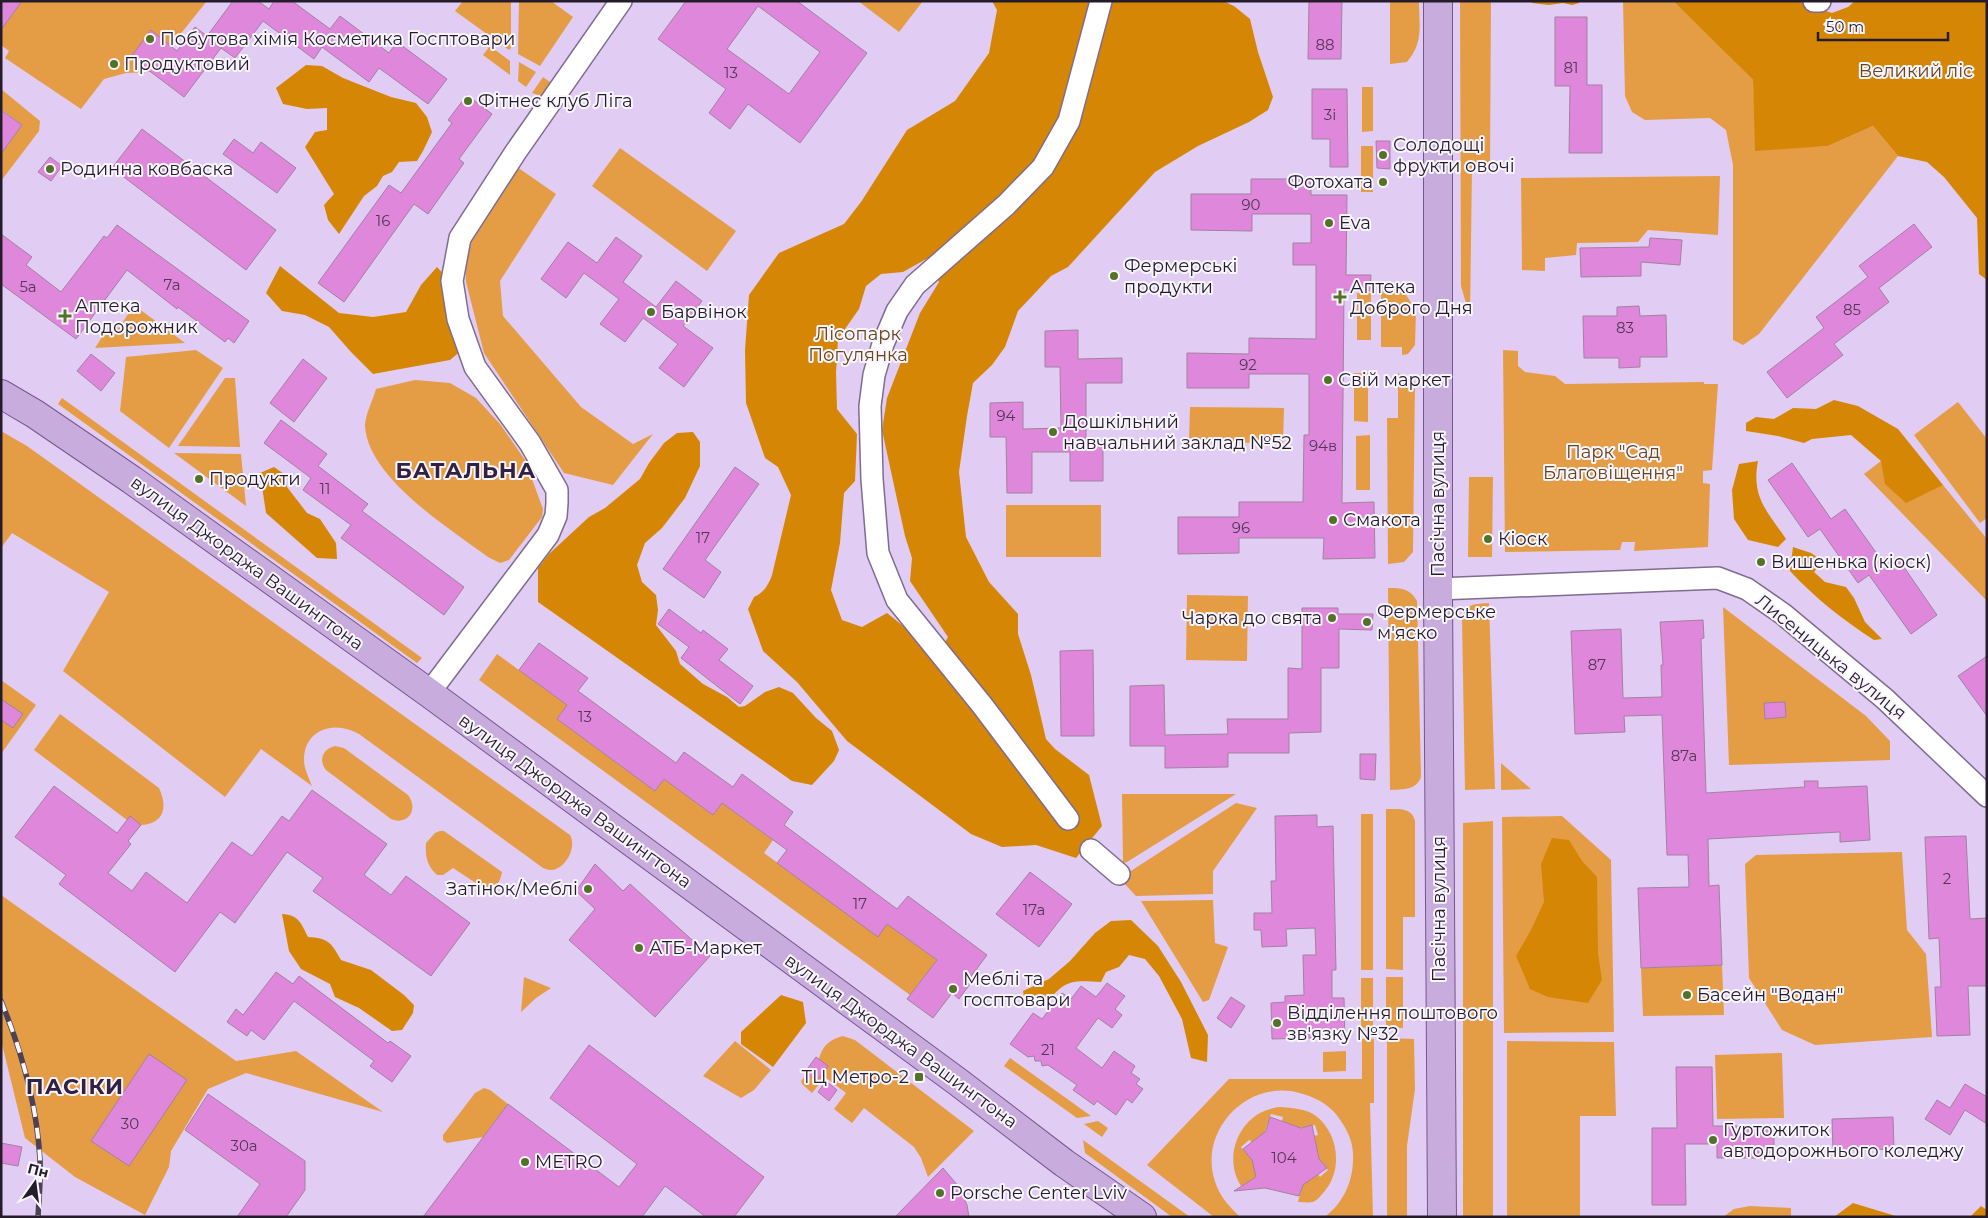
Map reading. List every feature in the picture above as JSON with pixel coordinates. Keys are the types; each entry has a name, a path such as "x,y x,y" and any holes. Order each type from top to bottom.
{"main road":[{"name":"Пасічна вулиця","path":"1438,1 1438,589 1442,1217"},
{"name":"вулиця Джорджа Вашингтона","path":"1,394 35,414 132,480 429,693 958,1082 1064,1163 1142,1217"}],"street":[{"path":"429,693 548,536 556,516 558,503 556,490 545,468 475,367 458,319 452,281 460,238 515,153 621,1"},
{"path":"1068,819 982,705 897,600 878,553 872,479 870,406 874,375 883,344 896,311 915,285 1006,205 1043,166 1069,121 1101,1"},
{"path":"1814,1 1820,1"},
{"name":"Лисеницька вулиця","path":"1438,589 1718,578 1746,589 1783,614 1885,699 1987,796"},
{"path":"1091,850 1119,874"}],"green space":[{"path":"22,1 207,1 150,72 126,73 104,79 81,109 5,58 9,51 1,45 1,30"},
{"path":"463,1 511,1 511,48 509,50 455,11"},
{"path":"519,1 551,1 573,17 540,66 518,54"},
{"path":"858,1 923,1 899,32"},
{"name":"Лісопарк Погулянка","path":"992,1 1223,1 1234,6 1250,19 1258,52 1273,97 1268,110 1249,122 1198,146 1155,172 1068,267 1051,276 1018,311 1005,347 992,365 973,383 959,472 966,537 989,582 1018,614 1018,634 1031,675 1046,739 1055,749 1089,775 1102,826 1076,858 1036,845 1002,847 971,834 847,741 797,682 763,651 748,609 754,597 765,588 772,575 791,495 778,467 765,458 746,403 745,350 749,295 779,253 844,224 861,202 907,130 955,101 989,53 997,10","holes":["928,258 939,282 920,313 887,398 882,430 905,536 912,558 910,581 948,637 938,655 931,659 913,634 887,613 862,627 842,620 831,590 840,543 844,493 855,481 857,434 837,409 836,373 838,339 859,309 866,286 881,274 903,272"]},
{"path":"1390,1 1419,1 1420,26 1418,41 1407,62 1390,64"},
{"path":"1460,1 1491,1 1490,167 1472,167 1470,317 1461,286"},
{"path":"1531,1 1579,1 1579,3 1572,5 1563,3 1549,5 1532,3"},
{"path":"1623,1 1673,1 1753,80 1756,150 1828,146 1873,126 1898,156 1759,334 1743,345 1733,340 1733,165 1726,130 1710,118 1645,120 1632,112 1625,96"},
{"name":"Великий ліс","path":"1673,1 1797,1 1832,13 1848,7 1855,1 1987,1 1987,280 1979,274 1977,218 1944,177 1927,162 1898,156 1873,126 1828,146 1755,151 1753,80"},
{"path":"490,46 510,61 510,75 483,55"},
{"path":"519,62 536,72 526,87 518,81"},
{"path":"306,65 322,66 343,78 391,97 416,103 427,117 432,132 417,161 399,162 392,172 383,176 377,186 364,196 339,234 328,220 324,205 334,194 305,147 315,132 327,130 327,108 307,109 283,104 276,88"},
{"path":"543,77 554,85 545,95 541,96 532,93"},
{"path":"1362,87 1373,87 1373,131 1362,132"},
{"path":"1,89 40,121 39,131 1,181 1,154 22,125 1,109"},
{"path":"1361,146 1373,146 1373,192 1361,192"},
{"path":"620,148 736,231 707,271 592,186"},
{"path":"517,167 556,194 500,281 503,316 581,407 633,444 653,434 613,485 564,473 484,353 466,282 465,259 469,237"},
{"path":"1720,176 1718,235 1648,230 1638,242 1577,243 1576,255 1545,258 1545,271 1522,270 1521,178"},
{"path":"280,266 339,313 373,317 406,312 421,285 437,267 449,280 474,340 450,360 373,374 329,327 305,315 282,311 266,293"},
{"path":"1381,286 1398,288 1405,293 1416,311 1415,345 1408,354 1402,355 1402,347 1381,347"},
{"path":"1357,293 1371,293 1371,340 1357,340"},
{"path":"134,305 185,343 95,348 111,323 119,328"},
{"path":"196,350 223,368 169,448 120,411 126,357"},
{"name":"Парк \"Сад Благовіщення\"","path":"1503,350 1518,351 1518,366 1525,372 1555,376 1565,384 1704,382 1704,384 1718,384 1712,470 1703,471 1703,483 1710,484 1708,547 1634,551 1635,542 1622,542 1620,550 1505,552"},
{"path":"1354,373 1368,373 1368,422 1354,421"},
{"path":"1398,373 1415,382 1413,552 1404,562 1388,564 1387,418 1398,418"},
{"path":"225,378 235,378 240,447 178,446"},
{"path":"415,380 450,383 476,398 500,424 525,460 543,509 542,517 509,560 500,563 488,557 433,517 395,483 380,464 370,445 365,422 376,389"},
{"path":"62,398 422,658 417,663 58,404"},
{"path":"1834,400 1858,406 1898,429 1943,485 1906,503 1885,484 1881,461 1851,435 1812,439 1804,443 1778,436 1746,431 1746,423 1756,417 1774,419 1793,408 1816,409"},
{"path":"1958,402 1987,439 1987,518 1980,523 1914,435"},
{"path":"1190,407 1284,408 1283,443 1189,442"},
{"path":"1,431 27,446 570,835 572,845 569,857 556,869 543,868 359,734 341,728 323,730 309,740 305,749 304,760 312,786 261,749 225,797 63,671 109,592 12,533 1,548"},
{"path":"693,432 700,442 700,466 685,498 662,528 645,543 637,565 642,582 656,595 658,610 656,625 676,651 680,664 703,684 727,697 739,707 745,706 765,692 779,687 793,693 816,718 832,731 839,750 834,761 812,785 792,781 538,602 538,568 549,554 589,517 605,508 640,479 664,443 677,433"},
{"path":"1370,435 1370,490 1356,490 1356,436"},
{"path":"174,453 241,454 246,506"},
{"path":"1758,461 1756,474 1762,503 1786,539 1778,547 1748,540 1734,519 1732,490 1739,464"},
{"path":"1881,461 1943,485 1987,539 1987,601 1864,474"},
{"path":"274,467 284,474 287,487 307,513 320,519 336,543 337,559 317,558 266,513 260,473"},
{"path":"1469,477 1493,477 1492,557 1468,557"},
{"path":"1006,505 1101,505 1101,557 1006,557"},
{"path":"1793,547 1811,553 1823,561 1814,572 1825,582 1846,587 1854,598 1865,622 1882,639 1874,640 1851,625 1819,599 1790,571"},
{"path":"1388,588 1408,591 1417,601 1421,777 1419,782 1412,787 1390,790"},
{"path":"1187,595 1248,596 1247,661 1186,660"},
{"path":"1489,603 1495,789 1465,790 1462,619 1465,610 1471,605"},
{"path":"1723,607 1866,716 1890,741 1890,760 1729,765"},
{"path":"497,654 567,705 557,719 655,791 664,779 713,815 722,803 773,840 764,853 878,936 887,924 937,960 910,995 479,680"},
{"path":"1,680 36,705 1,754"},
{"path":"60,714 159,788 162,795 163,808 159,818 149,824 141,825 130,817 127,820 34,750"},
{"path":"331,747 344,748 408,795 412,806 410,815 402,820 391,819 326,770 322,762 323,755"},
{"path":"1501,763 1531,789 1501,790"},
{"path":"1122,794 1236,794 1123,863"},
{"path":"1236,803 1257,808 1213,871 1213,894 1136,896 1122,881 1123,876"},
{"path":"1386,809 1408,811 1415,821 1415,917 1403,917 1403,970 1386,969"},
{"path":"1361,814 1373,814 1373,970 1361,970"},
{"path":"1562,816 1611,860 1614,1032 1504,1033 1502,817"},
{"path":"1493,821 1493,1217 1463,1217 1463,823"},
{"path":"444,831 502,872 494,888 488,891 453,868 443,875 437,875 427,860 426,843 435,833"},
{"path":"1552,838 1569,840 1582,861 1597,877 1598,953 1602,980 1588,1003 1548,997 1530,989 1516,956 1544,902 1541,864"},
{"path":"1902,852 1907,930 1926,954 1932,1037 1815,1045 1782,1030 1749,978 1745,864 1756,855"},
{"path":"1,895 236,1061 296,1051 383,1112 246,1073 208,1089 171,1151 169,1167 145,1215 75,1177 25,1138 1,1040"},
{"path":"1213,900 1215,943 1228,947 1209,1000 1203,1002 1141,901"},
{"path":"282,914 296,918 308,937 320,938 328,942 341,960 371,970 404,995 414,1005 413,1013 402,1030 392,1031 359,1008 335,997 330,984 301,969 289,951"},
{"path":"1131,920 1158,946 1181,982 1208,1035 1207,1062 1191,1058 1182,1019 1159,976 1145,959 1129,955 1119,967 1106,972 1101,982 1082,981 1063,986 1044,1006 1025,1002 1023,991 1049,979 1070,961 1095,933 1111,921"},
{"path":"1722,965 1724,1015 1643,1016 1641,968"},
{"path":"524,977 551,988 536,998 521,1012"},
{"path":"1386,977 1403,977 1403,1028 1386,1027"},
{"path":"1361,978 1373,978 1373,1028 1361,1028"},
{"path":"781,995 803,1002 806,1023 773,1067 741,1044 741,1032"},
{"path":"843,1036 855,1040 974,1131 928,1177 921,1158 914,1147 864,1108 852,1123 834,1109 846,1093 825,1077 812,1093 802,1084 801,1081 807,1074 817,1081 819,1059 824,1047"},
{"path":"1387,1038 1414,1039 1415,1089 1407,1146 1407,1217 1387,1217"},
{"path":"1362,1039 1374,1039 1374,1103 1370,1103 1373,1217 1325,1217 1338,1204 1347,1189 1352,1172 1353,1148 1342,1122 1335,1113 1320,1101 1303,1094 1283,1091 1263,1093 1246,1101 1231,1114 1220,1129 1213,1147 1212,1167 1219,1191 1240,1217 1214,1217 1147,1165 1229,1079 1362,1079"},
{"path":"735,1041 771,1070 754,1090 741,1098 703,1076"},
{"path":"1507,1041 1614,1042 1616,1116 1580,1116 1580,1217 1507,1217"},
{"path":"1346,1051 1346,1071 1323,1072 1323,1052"},
{"path":"1782,1053 1784,1118 1717,1119 1715,1055"},
{"path":"1010,1058 1091,1116 1077,1118 1004,1066"},
{"path":"484,1088 490,1090 508,1104 483,1137 447,1143 443,1140 443,1135 475,1093"},
{"path":"1279,1107 1294,1108 1312,1113 1324,1124 1334,1142 1336,1163 1334,1173 1324,1192 1313,1202 1298,1202 1303,1183 1318,1174 1320,1177 1328,1170 1314,1153 1316,1144 1314,1136 1318,1135 1315,1125 1297,1128 1282,1121 1283,1117 1271,1114 1262,1140 1258,1137 1252,1142 1249,1140 1241,1147 1254,1162 1256,1177 1251,1180 1254,1189 1241,1186 1236,1176 1233,1156 1235,1145 1244,1127 1260,1113"},
{"path":"1098,1121 1108,1128 1102,1137 1084,1124"},
{"path":"1083,1140 1190,1217 1172,1217 1085,1153"},
{"path":"1853,1203 1899,1217 1834,1217"},
{"path":"1750,1206 1791,1208 1791,1217 1723,1217 1734,1209"},
{"path":"1981,1206 1987,1210 1987,1217 1970,1217"}],"building":[{"path":"1,1 22,1 1,30"},
{"path":"233,1 258,1 269,9 274,1 292,1 330,29 340,16 389,53 397,42 447,79 428,104 379,68 369,82 322,47 314,59 263,21 235,58 221,48 184,97 131,57 151,30 177,51 195,27 207,36"},
{"path":"686,1 797,1 867,53 800,143 748,104 730,129 709,113 726,89 658,39","holes":["758,6 820,52 789,94 727,49"]},
{"path":"1309,1 1342,1 1341,59 1308,59"},
{"path":"1555,17 1587,17 1587,85 1602,85 1602,153 1569,153 1570,86 1555,86"},
{"path":"1312,89 1347,89 1348,167 1330,167 1330,139 1312,139"},
{"path":"467,95 492,114 459,159 464,163 428,214 414,204 344,302 318,283 389,185 401,193 452,123 448,120"},
{"path":"1,110 22,125 1,154"},
{"path":"142,129 276,230 246,270 112,168"},
{"path":"234,139 253,153 261,142 296,168 277,193 223,154"},
{"name":"Солодощі фрукти овочі","path":"1376,141 1390,141 1390,169 1377,168"},
{"name":"Родинна ковбаска","path":"50,157 62,166 51,181 38,172"},
{"path":"1251,179 1311,179 1311,195 1347,195 1346,275 1371,275 1370,291 1344,290 1342,503 1374,502 1375,558 1323,559 1324,538 1239,538 1239,553 1178,554 1178,517 1239,517 1239,502 1303,502 1304,435 1309,435 1309,374 1249,374 1249,388 1187,388 1187,353 1249,354 1249,338 1316,339 1316,265 1293,265 1293,243 1311,243 1311,214 1252,214 1252,231 1191,230 1191,194 1251,194"},
{"path":"1914,224 1932,247 1879,288 1889,302 1834,344 1843,355 1787,398 1767,372 1824,328 1816,317 1868,277 1859,266"},
{"path":"117,225 249,321 234,343 228,338 225,342 178,307 177,309 127,270 76,339 1,284 1,234 32,257 26,265 61,292 104,236 107,238"},
{"name":"Барвінок","path":"616,237 642,256 623,282 656,307 676,281 702,301 683,326 713,348 684,387 659,368 678,344 643,318 625,342 600,324 619,299 584,273 566,298 541,279 568,242 597,263"},
{"path":"1650,238 1682,240 1680,265 1641,262 1641,276 1581,277 1580,248 1649,247"},
{"path":"1639,306 1640,316 1666,315 1667,357 1640,357 1640,367 1619,368 1619,358 1584,358 1583,316 1617,316 1617,307"},
{"path":"1078,330 1078,359 1122,358 1122,383 1086,383 1086,445 1103,445 1103,481 1070,481 1070,452 1032,452 1032,493 1007,493 1006,437 990,437 990,403 1023,402 1023,429 1061,428 1060,367 1045,367 1045,331"},
{"path":"91,354 115,373 101,391 77,371"},
{"path":"303,359 327,378 294,422 270,403"},
{"path":"281,420 327,454 318,466 368,504 362,511 464,587 444,615 341,538 351,525 303,490 311,478 264,443"},
{"path":"1792,463 1831,519 1845,509 1885,565 1897,557 1937,615 1911,634 1869,575 1858,583 1820,529 1808,537 1768,480"},
{"path":"735,467 759,484 705,560 721,572 704,598 663,569"},
{"path":"1302,608 1338,608 1338,614 1373,614 1372,630 1339,629 1339,668 1321,668 1321,732 1289,733 1289,753 1228,753 1228,767 1165,768 1165,746 1130,746 1130,686 1164,685 1165,735 1228,734 1227,719 1288,719 1288,668 1302,669"},
{"path":"669,609 701,633 703,630 728,649 719,660 753,686 740,704 681,658 689,647 658,624"},
{"path":"1703,620 1704,638 1701,639 1706,793 1805,787 1804,781 1818,781 1818,788 1867,786 1870,840 1840,842 1840,832 1708,839 1709,886 1719,885 1722,965 1641,968 1638,888 1689,887 1688,855 1667,855 1662,715 1624,716 1625,732 1575,734 1571,631 1621,629 1623,698 1662,697 1661,665 1663,665 1660,622"},
{"path":"539,643 588,678 578,691 676,763 684,752 733,787 742,774 793,812 784,825 897,909 908,896 987,955 967,982 970,984 959,999 952,993 933,1018 907,999 937,960 887,924 878,937 777,863 787,850 722,803 713,815 664,779 655,791 557,719 567,705 519,670"},
{"path":"1093,650 1094,736 1061,736 1060,651"},
{"path":"1987,656 1987,716 1958,676"},
{"path":"1,699 23,714 13,728 1,720"},
{"path":"1785,702 1786,717 1765,719 1764,703"},
{"path":"1360,754 1376,754 1375,780 1360,779"},
{"path":"54,786 117,833 130,816 141,825 128,841 131,844 108,873 132,891 146,872 187,903 232,842 252,856 282,816 289,821 312,790 387,844 364,875 391,895 406,876 470,923 431,976 313,891 323,878 287,852 235,923 220,912 175,972 59,884 66,875 15,837"},
{"path":"1317,815 1317,827 1333,826 1336,970 1332,970 1332,998 1344,998 1345,1037 1272,1039 1271,1003 1285,1002 1285,996 1304,995 1303,955 1316,955 1315,928 1286,929 1287,946 1262,947 1261,930 1254,930 1254,913 1272,913 1271,881 1276,881 1275,816"},
{"path":"1966,836 1970,919 1987,918 1987,986 1968,986 1970,1035 1937,1036 1935,987 1941,987 1939,938 1929,939 1925,837"},
{"name":"АТБ-Маркет","path":"595,864 623,891 630,884 710,956 655,1017 569,940 595,909 576,891"},
{"path":"1030,872 1072,904 1039,947 996,914"},
{"path":"276,972 293,984 299,976 388,1043 390,1041 411,1056 392,1082 370,1066 374,1061 294,1001 264,1040 251,1030 247,1036 227,1022 236,1009 243,1015"},
{"path":"1107,983 1125,996 1115,1009 1122,1015 1112,1028 1098,1018 1076,1048 1102,1068 1114,1051 1135,1066 1131,1073 1140,1079 1136,1084 1143,1089 1132,1103 1127,1099 1116,1115 1097,1101 1094,1105 1073,1090 1077,1085 1048,1065 1042,1066 1041,1061 1035,1061 1034,1056 1028,1057 1010,1044 1033,1013 1042,1019 1062,993 1071,999 1081,986 1096,997"},
{"path":"1231,997 1245,1006 1231,1028 1217,1018"},
{"path":"589,1045 764,1177 734,1217 706,1217 665,1186 642,1217 423,1217 508,1104 619,1187 637,1164 550,1098"},
{"path":"149,1054 187,1080 129,1166 91,1141"},
{"path":"816,1057 828,1066 817,1081 805,1072"},
{"name":"Гуртожиток автодорожнього коледжу","path":"1676,1067 1712,1067 1713,1126 1774,1126 1774,1158 1717,1158 1717,1144 1685,1144 1686,1205 1652,1205 1652,1128 1677,1128"},
{"path":"826,1081 837,1090 829,1101 818,1092"},
{"path":"1965,1084 1987,1097 1987,1124 1965,1110 1950,1135 1925,1119 1937,1100 1950,1108"},
{"path":"208,1094 305,1161 305,1190 286,1217 237,1217 260,1184 185,1130"},
{"path":"1270,1117 1301,1128 1312,1125 1319,1159 1327,1168 1303,1185 1299,1196 1265,1188 1234,1191 1256,1177 1252,1160 1243,1149 1266,1131"},
{"path":"1893,1117 1894,1149 1833,1151 1832,1119"},
{"path":"1,1143 22,1147 18,1166 1,1163"},
{"name":"Porsche Center Lviv","path":"943,1168 959,1187 967,1205 969,1217 895,1217"}],"railway":[{"path":"1,1001 22,1059 36,1119 40,1167 38,1217"}],"place":[{"name":"Побутова хімія Косметика Госптовари","path":"150,39"},
{"name":"Продуктовий","path":"114,64"},
{"name":"Фітнес клуб Ліга","path":"468,101"},
{"name":"Солодощі фрукти овочі","path":"1383,155"},
{"name":"Родинна ковбаска","path":"50,169"},
{"name":"Фотохата","path":"1383,182"},
{"name":"Eva","path":"1329,223"},
{"name":"Фермерські продукти","path":"1114,276"},
{"name":"Аптека Доброго Дня","path":"1340,297"},
{"name":"Барвінок","path":"651,312"},
{"name":"Аптека Подорожник","path":"65,316"},
{"name":"Свій маркет","path":"1328,380"},
{"name":"Дошкільний навчальний заклад №52","path":"1053,432"},
{"name":"Продукти","path":"199,479"},
{"name":"Смакота","path":"1333,520"},
{"name":"Кіоск","path":"1488,539"},
{"name":"Вишенька (кіоск)","path":"1761,562"},
{"name":"Чарка до свята","path":"1332,618"},
{"name":"Фермерське м'яско","path":"1367,622"},
{"name":"Затінок/Меблі","path":"588,889"},
{"name":"АТБ-Маркет","path":"639,948"},
{"name":"Меблі та госптовари","path":"953,989"},
{"name":"Басейн \"Водан\"","path":"1687,995"},
{"name":"Відділення поштового зв'язку №32","path":"1277,1023"},
{"name":"ТЦ Метро-2","path":"919,1077"},
{"name":"Гуртожиток автодорожнього коледжу","path":"1713,1140"},
{"name":"METRO","path":"525,1162"},
{"name":"Porsche Center Lviv","path":"940,1193"}],"district":[{"name":"БАТАЛЬНА","path":"466,470"},
{"name":"ПАСІКИ","path":"75,1086"}]}
